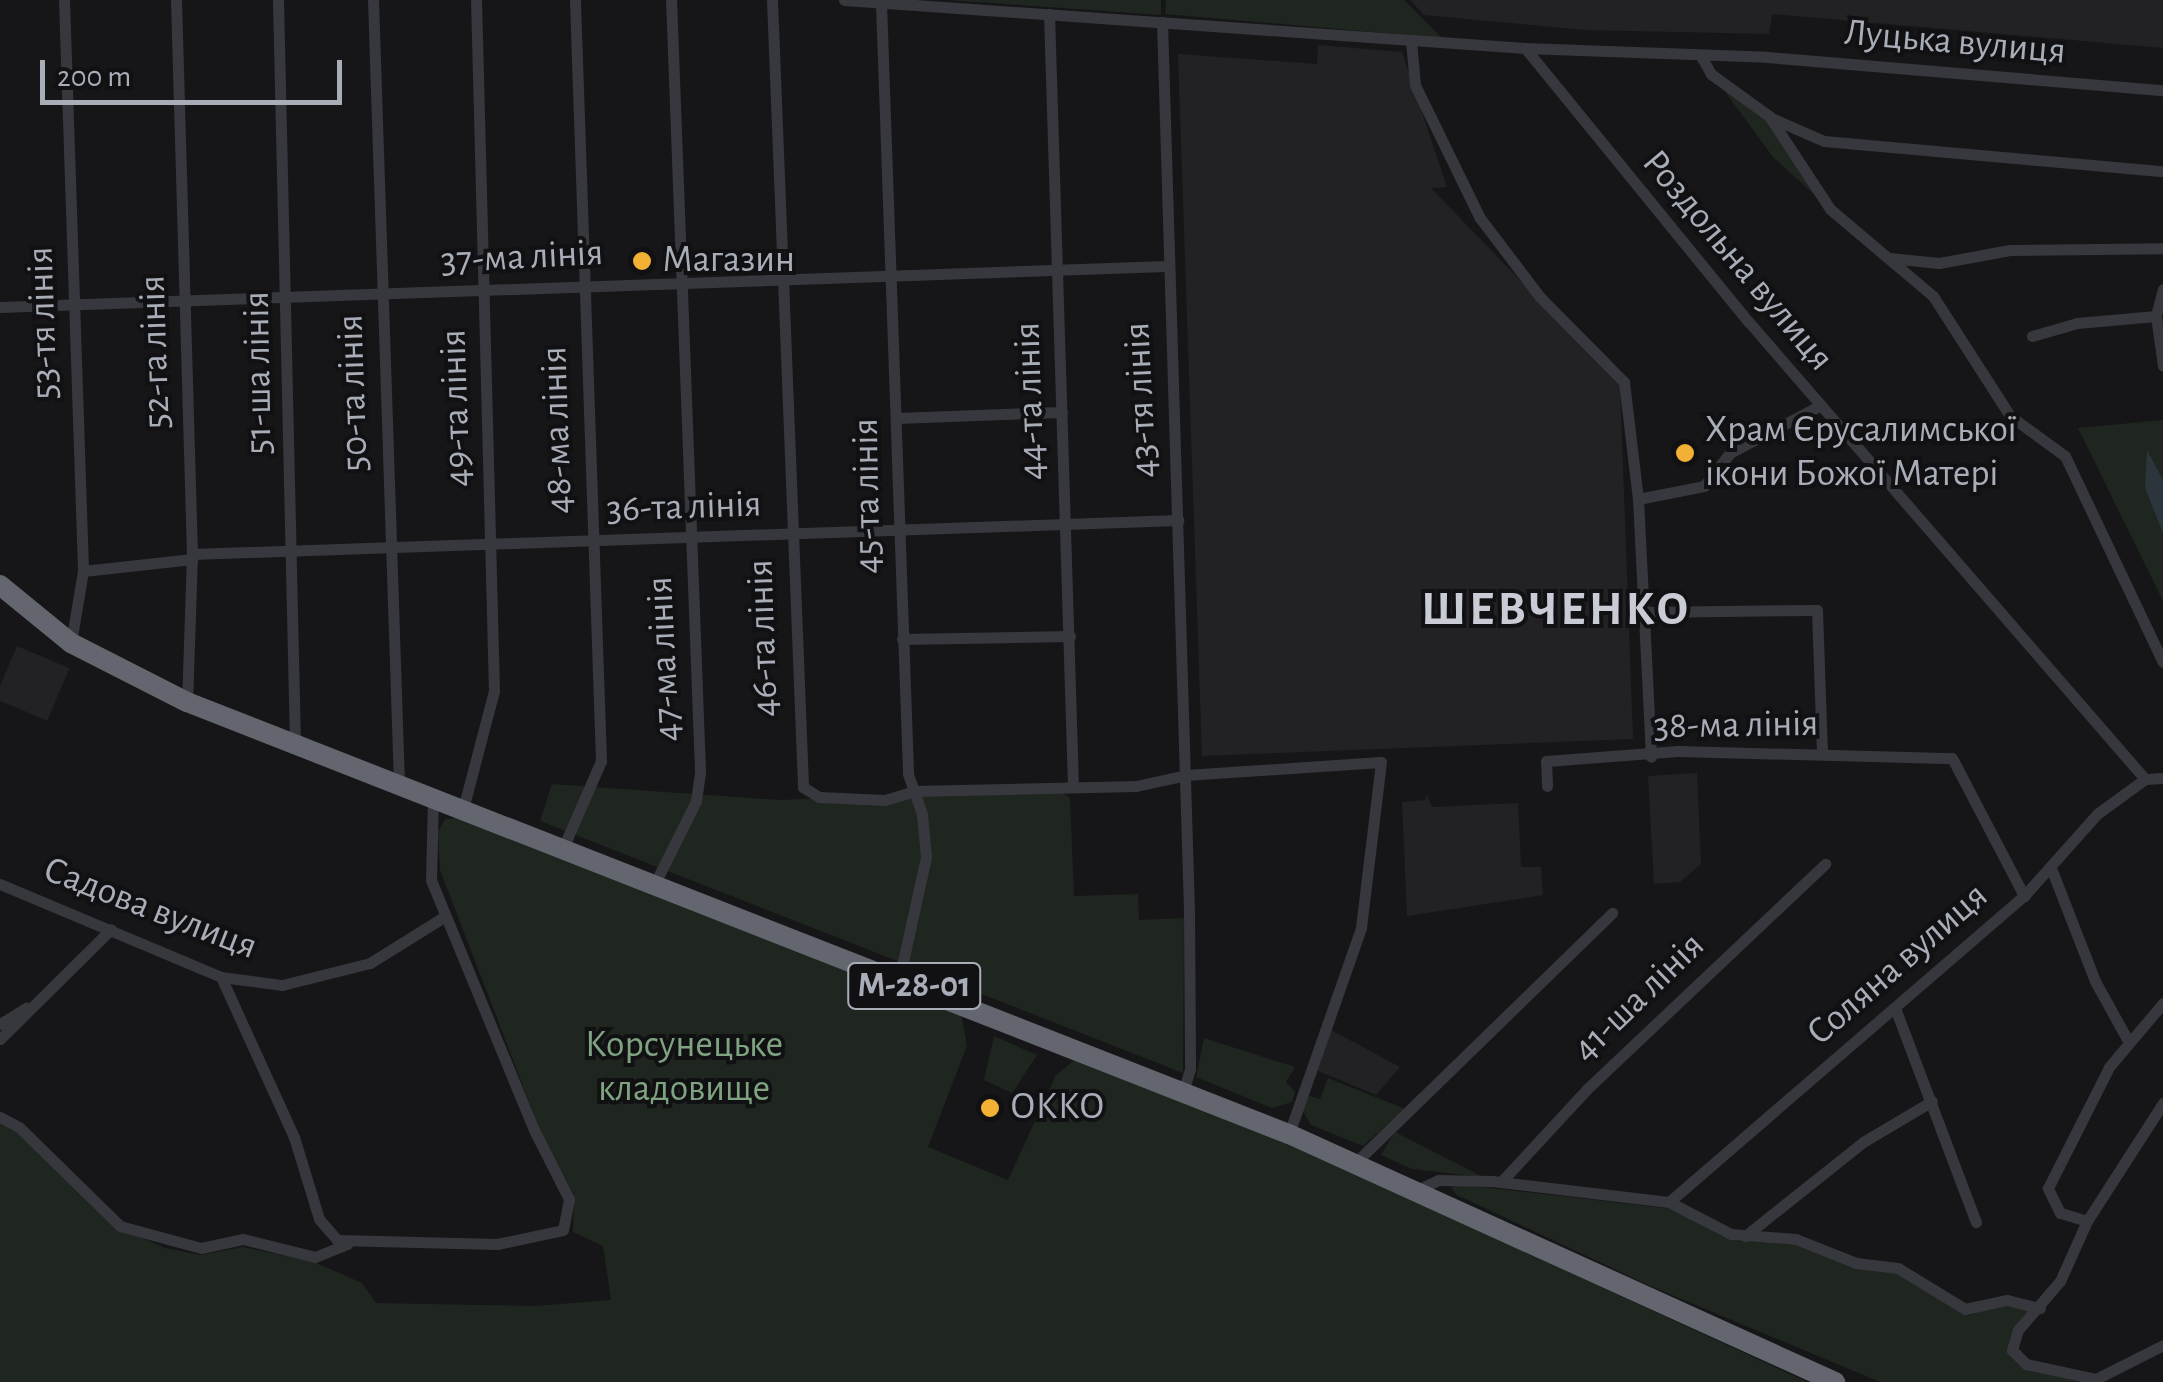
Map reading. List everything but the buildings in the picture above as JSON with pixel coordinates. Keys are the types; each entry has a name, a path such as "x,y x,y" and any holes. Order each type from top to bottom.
{"highway":[{"name":"М-28-01","path":"0,585 72,643 187,702 1289,1134 1835,1382"}],"street":[{"name":"53-тя лінія","path":"64,0 83,571 72,643"},
{"name":"52-га лінія","path":"176,0 192,557 187,702"},
{"name":"51-ша лінія","path":"278,0 288,296 295,744"},
{"name":"50-та лінія","path":"373,0 399,784"},
{"name":"49-та лінія","path":"463,809 492,713 476,0"},
{"name":"48-ма лінія","path":"564,848 601,761 575,0"},
{"name":"47-ма лінія","path":"654,885 696,802 700,771 688,536 672,0"},
{"name":"46-та лінія","path":"772,0 800,762 807,792 872,801 914,791"},
{"name":"Луцька вулиця","path":"844,0 2163,90"},
{"name":"45-та лінія","path":"881,3 908,774 926,857 899,980"},
{"name":"44-та лінія","path":"1049,14 1072,786"},
{"name":"43-тя лінія","path":"1162,22 1166,266 1186,776 1191,1034 1183,1092"},
{"path":"1411,41 1415,85 1480,218 1540,297 1624,382 1638,499 1651,757"},
{"name":"Роздольна вулиця","path":"1524,48 1820,405 2145,779"},
{"path":"1701,56 1711,74 1768,116 1824,141 2163,171"},
{"path":"1768,116 1830,209 1943,309 1962,350 2010,416 2065,456 2163,662"},
{"path":"1889,258 1938,263 2010,250 2163,248"},
{"name":"37-ма лінія","path":"0,307 680,280 1166,266"},
{"path":"2163,289 2156,316 2163,366"},
{"path":"2032,336 2077,323 2156,316"},
{"path":"1638,499 1697,489 1730,452 1820,405"},
{"path":"896,418 1062,412"},
{"name":"36-та лінія","path":"83,571 192,557 293,551 1178,520"},
{"path":"1644,612 1817,610 1822,754"},
{"path":"902,639 1070,636"},
{"name":"38-ма лінія","path":"1547,786 1546,761 1651,757 1678,751 1952,758 2024,896"},
{"path":"914,791 1136,786 1186,776 1381,762 1362,928 1289,1134"},
{"path":"2145,779 2163,778"},
{"name":"Соляна вулиця","path":"1669,1202 2024,896 2098,814 2145,779"},
{"path":"0,1117 20,1128 120,1226 201,1248 243,1239 315,1257 348,1244 497,1244 544,1239 568,1224 569,1198 444,917 428,855 433,798"},
{"name":"41-ша лінія","path":"1500,1182 1588,1089 1825,864"},
{"path":"2051,868 2095,982 2127,1039"},
{"name":"Садова вулиця","path":"0,884 221,976 282,985 370,962 444,917"},
{"path":"1355,1163 1612,913"},
{"path":"0,1040 111,928"},
{"path":"221,976 294,1137 319,1218 328,1234 348,1244"},
{"path":"0,1024 38,1003"},
{"path":"2087,1222 2060,1213 2048,1188 2127,1039 2163,1003"},
{"path":"1895,1008 1976,1222"},
{"path":"1745,1236 1874,1134 1932,1101"},
{"path":"2163,1102 2087,1222 2040,1308 2014,1336 2016,1357 2096,1378 2163,1345"},
{"path":"1418,1190 1438,1180 1500,1182 1669,1202 1745,1236 1796,1239 1856,1263 1898,1268 1965,1310 2007,1300 2040,1308"}],"shaded area":[{"path":"1410,0 2163,0 2163,48 1772,14 1769,34 1585,30 1424,15"},
{"path":"1318,45 1402,52 1447,187 1431,188 1620,384 1633,739 1202,756 1178,54 1317,64"},
{"path":"2147,450 2163,480 2163,533 2145,488"},
{"path":"17,646 69,668 47,721 0,701 0,686"},
{"path":"1697,773 1701,864 1680,882 1654,884 1648,776"},
{"path":"1426,793 1432,807 1518,803 1521,867 1541,867 1543,895 1407,916 1402,802 1426,800"},
{"path":"1331,1030 1400,1067 1376,1095 1316,1070"}],"green space":[{"path":"948,0 1161,0 1161,15"},
{"path":"1166,0 1404,0 1442,38 1165,14"},
{"path":"1717,81 1765,118 1820,200 1773,157"},
{"path":"2163,420 2163,601 2078,428"},
{"path":"552,784 780,800 1056,788 1070,798 1074,896 1138,894 1139,920 1184,918 1183,1073 540,821"},
{"name":"Корсунецьке кладовище","path":"465,817 961,1014 967,1046 928,1147 1008,1180 1056,1075 1076,1059 1291,1144 1807,1382 0,1382 0,1121 20,1131 119,1228 165,1248 200,1255 243,1247 314,1262 362,1283 376,1303 534,1306 611,1300 603,1246 573,1232 574,1195 543,1138 440,870 438,832 445,819"},
{"path":"994,1036 1037,1055 1012,1093 984,1080"},
{"path":"1204,1038 1295,1067 1286,1082 1295,1092 1292,1102 1272,1108 1196,1077"},
{"path":"1328,1078 1405,1109 1363,1146 1311,1125 1302,1110 1307,1095 1320,1099"},
{"path":"1395,1132 1483,1177 1412,1169 1381,1155"},
{"path":"1458,1184 1673,1209 1736,1241 1798,1245 1898,1272 1967,1316 2005,1303 2033,1310 2013,1329 2010,1355 2019,1365 2079,1382 1880,1382 1648,1285 1457,1195 1451,1188"}],"place":[{"name":"Магазин","path":"642,261"},
{"name":"Храм Єрусалимської ікони Божої Матері","path":"1685,453"},
{"name":"ОККО","path":"990,1108"}],"district":[{"name":"ШЕВЧЕНКО","path":"1556,611"}]}
